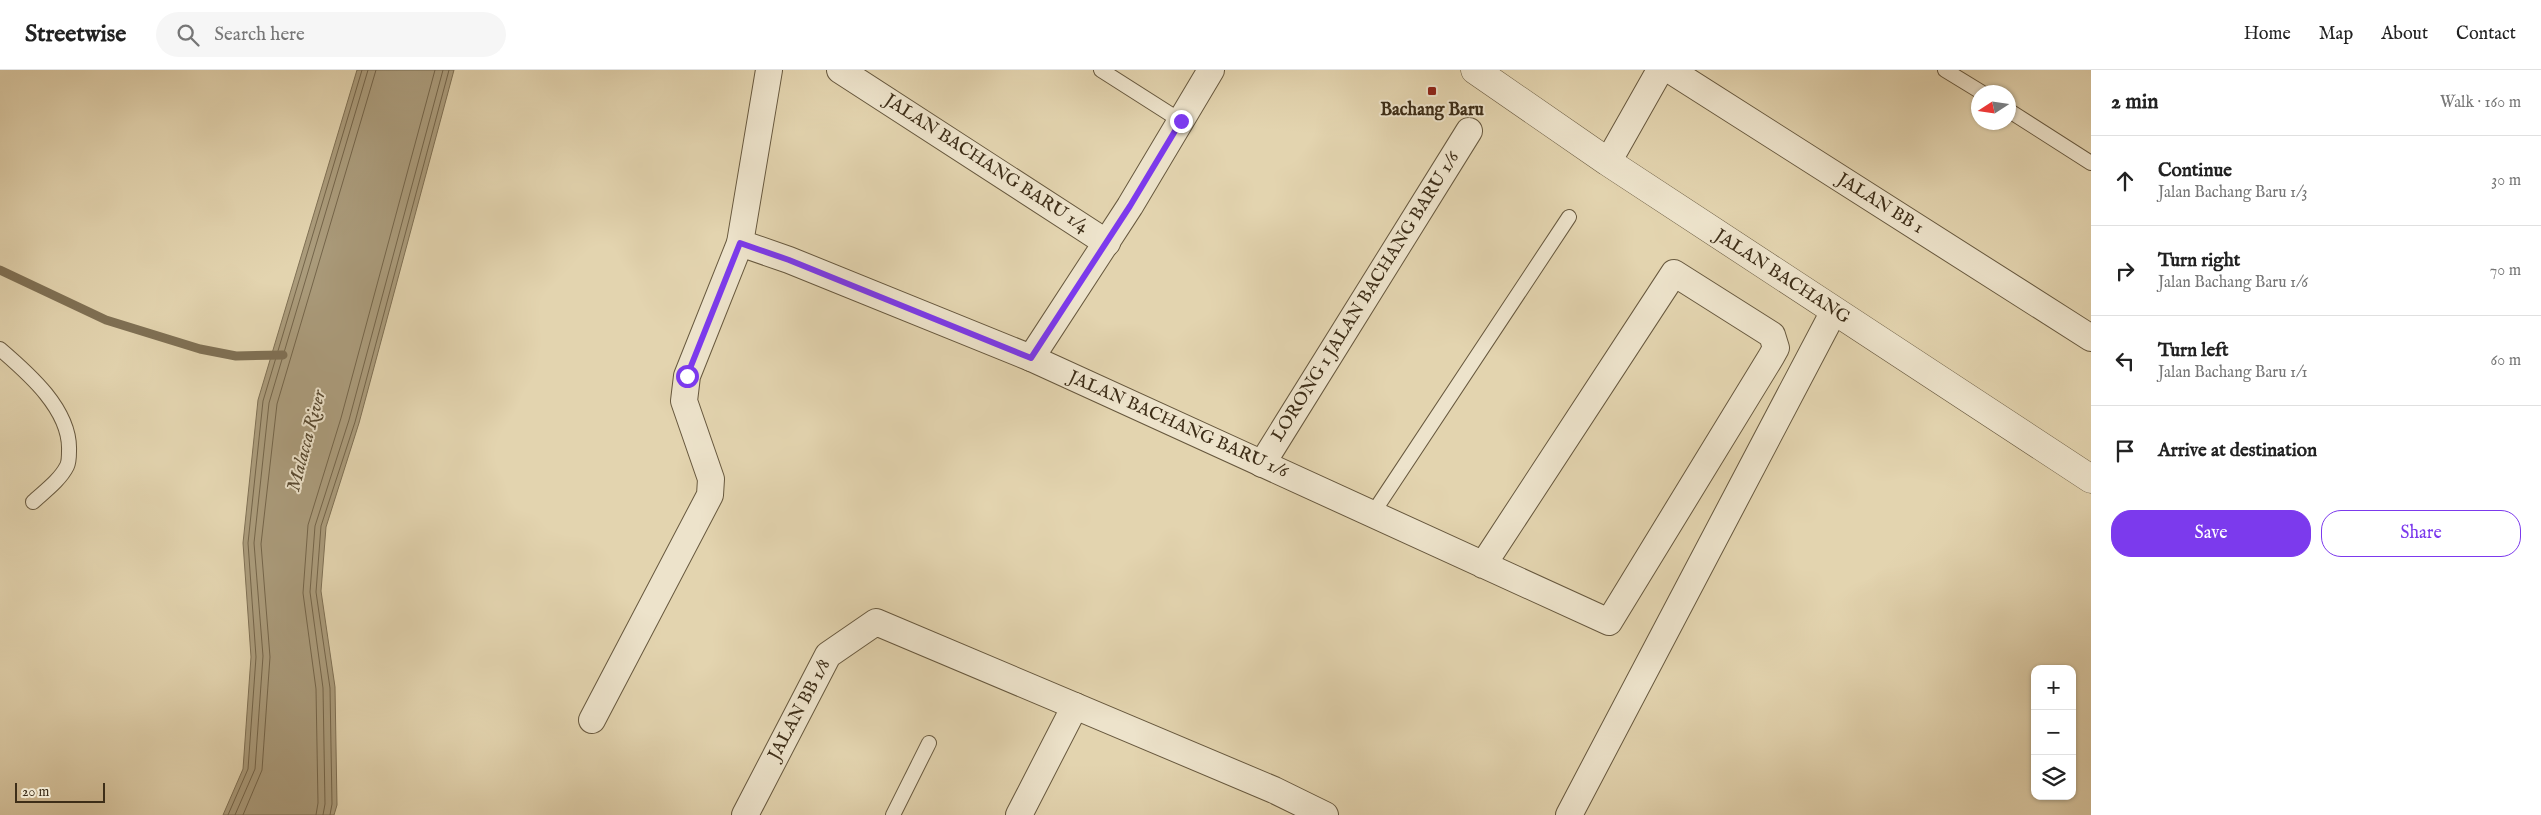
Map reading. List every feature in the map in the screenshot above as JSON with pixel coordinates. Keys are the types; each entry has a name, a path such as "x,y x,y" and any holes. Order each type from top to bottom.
{"street":[{"path":"592,720 710,495 711,479 684,401 687,376 740,243 769,70"},
{"name":"JALAN BACHANG BARU 1/4","path":"840,70 1106,243"},
{"path":"1031,358 1106,243 1211,70"},
{"name":"JALAN BACHANG","path":"1475,70 1608,162 2091,479"},
{"path":"1608,162 1660,70"},
{"name":"JALAN BB 1","path":"1670,70 2091,338"},
{"name":"LORONG 1 JALAN BACHANG BARU 1/6","path":"1262,464 1469,130"},
{"name":"JALAN BACHANG BARU 1/6","path":"740,243 789,260 1031,358 1373,513 1483,565 1609,622 1776,348 1772,335 1674,273 1483,565"},
{"path":"1569,815 1834,311"},
{"name":"JALAN BB 1/8","path":"744,815 828,655 876,622 1075,706"},
{"path":"1019,815 1075,706 1310,812"}],"lane":[{"path":"1101,70 1181,121"},
{"path":"1945,70 1971,86"},
{"path":"2016,115 2091,163"},
{"path":"1373,513 1569,218"},
{"path":"0,349 31,375 54,405 70,438 68,464 54,483 33,502"},
{"path":"893,815 929,743"}],"water":[{"name":"Malacca River","path":"357,70 454,70 359,423 326,527 321,591 335,687 337,805 334,815 223,815 243,769 251,657 243,543 258,400"}],"waterway":[{"path":"0,270 106,320 200,349 236,356 283,355"}],"place":[{"name":"Bachang Baru","path":"1432,91"}],"route":[{"path":"687,376 740,243 789,260 1031,358 1130,206 1181,121"}]}
